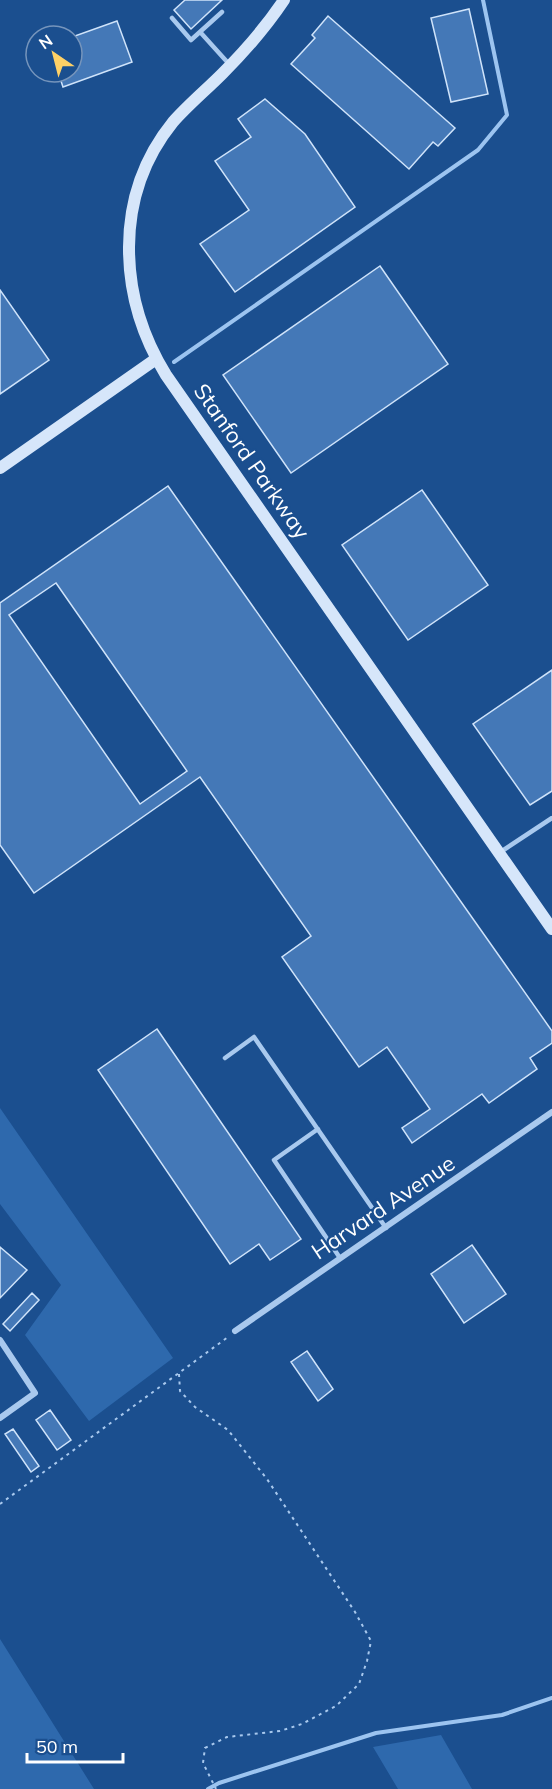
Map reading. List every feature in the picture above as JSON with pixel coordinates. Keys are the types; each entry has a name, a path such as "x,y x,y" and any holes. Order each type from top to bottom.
{"street":[{"name":"Stanford Parkway","path":"284,0 231,65 162,137 144,171 133,208 128,247 131,286 140,323 156,358 552,929"},
{"path":"0,468 156,358"},
{"name":"Harvard Avenue","path":"235,1332 552,1112"},
{"path":"0,1340 35,1393 0,1418"}],"lane":[{"path":"172,18 192,40 222,12"},
{"path":"201,33 231,65"},
{"path":"499,853 552,818"},
{"path":"225,1058 254,1036 386,1228"},
{"path":"318,1129 274,1160 340,1258"}],"path":[{"path":"0,1504 235,1332"},
{"path":"179,1374 180,1391 195,1407 228,1430 267,1479 356,1612 371,1641 367,1661 358,1684 336,1706 302,1724 280,1731 227,1737 206,1748 203,1763 216,1789"}],"shaded area":[{"path":"0,1108 173,1358 89,1421 25,1335 61,1285 0,1204"},
{"path":"0,1639 94,1789 0,1789"},
{"path":"441,1735 472,1789 398,1789 373,1747"}],"building":[{"path":"185,0 222,0 191,29 174,10"},
{"path":"469,9 488,94 451,102 431,18"},
{"path":"328,16 455,128 438,146 433,142 409,169 291,64 315,38 312,35"},
{"path":"117,21 132,62 84,79 84,33"},
{"path":"265,99 305,134 355,207 235,292 200,244 249,210 215,161 251,137 238,119"},
{"path":"380,266 448,364 291,473 223,375"},
{"path":"0,290 49,360 0,394"},
{"path":"168,486 552,1031 552,1043 530,1058 537,1069 489,1103 482,1094 412,1143 402,1128 430,1109 387,1047 359,1067 282,957 311,936 200,777 34,893 0,845 0,603","holes":["56,583 187,771 140,804 9,615"]},
{"path":"422,490 488,585 408,640 342,545"},
{"path":"552,670 552,791 530,805 473,724"},
{"path":"157,1029 301,1239 270,1260 259,1244 230,1264 98,1070"},
{"path":"472,1245 506,1294 464,1323 431,1274"},
{"path":"0,1247 27,1270 0,1298"},
{"path":"32,1293 39,1300 10,1331 3,1324"},
{"path":"307,1351 333,1389 318,1401 291,1362"},
{"path":"50,1410 71,1440 57,1450 36,1420"},
{"path":"13,1429 39,1466 31,1472 5,1434"}],"waterway":[{"path":"174,362 478,150 507,115 483,0"},
{"path":"208,1789 219,1783 376,1733 502,1715 552,1698"}]}
